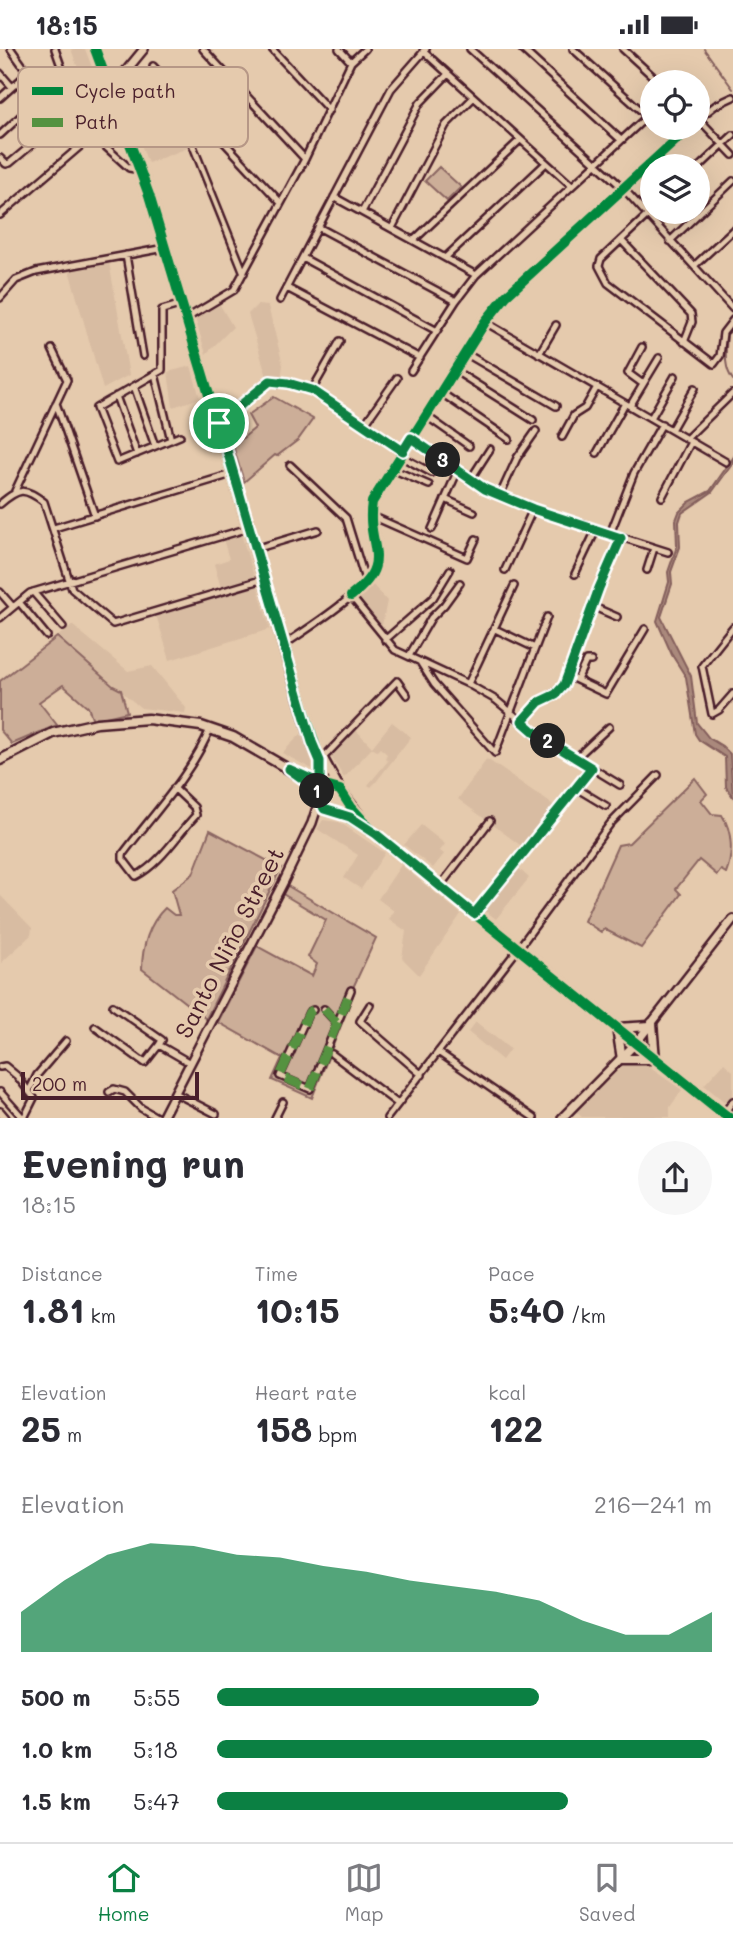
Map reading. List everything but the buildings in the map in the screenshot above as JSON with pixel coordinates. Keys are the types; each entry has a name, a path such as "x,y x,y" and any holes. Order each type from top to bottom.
{"main road":[{"path":"95,49 102,67"},
{"path":"128,67 141,51"},
{"path":"132,147 183,304 320,761 320,797"},
{"path":"0,760 52,733 97,723 153,719 211,729 233,737 312,785 324,809 350,817 374,834 726,1115"},
{"path":"309,729 342,794 374,834"},
{"path":"289,769 342,794"},
{"path":"320,797 329,787"},
{"path":"331,812 340,809 342,794"},
{"name":"Santo Niño Street","path":"160,1118 312,823 320,797"},
{"name":"Santo Niño Street","path":"312,823 331,812"},
{"path":"562,1118 636,1044 733,919"},
{"path":"617,1028 651,1025"},
{"path":"651,1025 655,1059"},
{"path":"617,1028 622,1059"},
{"path":"622,1059 655,1059"},
{"path":"0,1112 5,1118"}],"street":[{"path":"55,49 61,67"},
{"path":"204,49 220,67"},
{"path":"272,49 329,110"},
{"path":"340,49 351,62"},
{"path":"187,318 234,290 304,159 351,62 365,49"},
{"path":"470,49 623,188 640,209"},
{"path":"522,49 621,140"},
{"path":"573,49 640,110"},
{"path":"623,49 646,70"},
{"path":"13,50 24,67"},
{"path":"279,300 391,89 424,50 473,98 572,186"},
{"path":"0,73 12,87"},
{"path":"362,212 420,103 448,74"},
{"path":"0,98 18,82"},
{"path":"248,97 304,159"},
{"path":"710,110 733,97"},
{"path":"393,228 446,125 473,98"},
{"path":"0,135 18,118"},
{"path":"411,371 476,275 640,122"},
{"path":"710,131 733,155"},
{"path":"710,156 733,135"},
{"path":"414,240 520,140"},
{"path":"284,645 351,596 373,576 376,560 370,515 372,502 485,322 506,296 676,140"},
{"path":"0,158 6,164 10,163 29,147"},
{"path":"0,215 79,147"},
{"path":"106,147 129,168 141,170"},
{"path":"194,147 244,273"},
{"path":"229,147 281,203"},
{"path":"446,257 546,163"},
{"path":"670,241 733,181"},
{"path":"334,197 476,275"},
{"path":"640,222 599,261 608,283 714,364 719,360 723,333 733,320"},
{"path":"654,224 733,309"},
{"path":"318,227 456,301"},
{"path":"694,266 733,230"},
{"path":"621,240 691,314 692,322 684,342"},
{"path":"0,298 23,276 165,248"},
{"path":"126,255 143,356"},
{"path":"303,258 437,331"},
{"path":"287,288 420,358"},
{"path":"180,436 117,462 96,408 162,370 162,310 183,304"},
{"path":"485,322 726,462"},
{"path":"539,353 556,325"},
{"path":"312,390 340,341"},
{"path":"642,347 628,373 643,384"},
{"path":"0,503 15,491 67,377 52,349"},
{"path":"465,353 556,406"},
{"path":"597,453 659,358"},
{"path":"454,370 533,420"},
{"path":"155,374 171,440"},
{"path":"651,418 675,376"},
{"path":"364,425 397,378"},
{"path":"219,423 267,382 288,383 312,390 432,473"},
{"path":"134,386 155,446"},
{"path":"562,437 574,415 587,405 597,387"},
{"path":"671,429 695,388"},
{"path":"440,392 509,439"},
{"path":"662,497 689,440 732,394"},
{"path":"116,396 137,454"},
{"path":"56,403 95,516"},
{"path":"425,415 469,446"},
{"path":"610,534 634,473 662,424"},
{"path":"500,495 517,458 536,431"},
{"path":"411,438 470,480 500,495 533,509 668,552"},
{"path":"470,480 490,449"},
{"path":"290,465 345,518 366,583"},
{"path":"392,469 429,485"},
{"path":"432,529 458,470"},
{"path":"54,528 233,474"},
{"path":"15,491 32,493 44,502 72,589 113,624 264,579"},
{"path":"445,499 474,512"},
{"path":"505,569 533,509"},
{"path":"370,515 467,558 476,539"},
{"path":"0,618 33,591 248,528"},
{"path":"255,549 318,530"},
{"path":"575,574 596,530"},
{"path":"522,721 539,702 560,691 621,538"},
{"path":"646,570 654,548"},
{"path":"385,640 433,598 450,570"},
{"path":"409,656 431,618 460,583"},
{"path":"468,684 514,586"},
{"path":"33,591 63,627"},
{"path":"0,592 13,607"},
{"path":"351,596 395,650 468,684 510,710 538,735 620,785"},
{"path":"19,601 47,636"},
{"path":"594,607 617,617"},
{"path":"420,661 434,684 495,753 547,617"},
{"path":"733,627 706,659 701,670 712,714 733,694"},
{"path":"495,629 535,648"},
{"path":"568,676 606,694 645,629"},
{"path":"577,680 586,661 591,661"},
{"path":"323,758 397,681 407,695"},
{"path":"576,758 609,727"},
{"path":"174,788 194,807 196,815 174,838 162,856 136,876 122,859 123,854 174,788 211,729"},
{"path":"474,914 592,768"},
{"path":"387,1118 518,949 610,824 658,775"},
{"path":"576,788 606,806"},
{"path":"440,886 490,821"},
{"path":"313,1010 309,1012 280,1076 310,1089 351,990"},
{"path":"370,1005 360,1021 422,1075"},
{"path":"95,1027 145,1063 162,1040 113,1006"},
{"path":"324,1009 337,1023"},
{"path":"29,1091 37,1075 66,1041"},
{"path":"159,1045 190,1063"},
{"path":"438,1052 534,1118"},
{"path":"332,1054 398,1104"},
{"path":"0,1067 5,1066 10,1070 34,1098 23,1118 0,1092"},
{"path":"109,1093 114,1089 122,1091 141,1108 160,1118"},
{"path":"175,1093 216,1114"},
{"path":"726,1115 733,1101"},
{"path":"275,1118 283,1102"}],"shaded area":[{"path":"71,49 85,49 92,67 78,67"},
{"path":"142,147 188,147 188,148 148,163"},
{"path":"439,167 461,187 447,201 425,181"},
{"path":"109,262 129,375 103,389 69,270"},
{"path":"220,305 233,327 206,354 195,318"},
{"path":"257,305 268,306 283,365 281,379 267,377 248,314"},
{"path":"191,366 200,398 173,407 168,372"},
{"path":"274,397 313,419 298,440 275,455 244,482 233,446 255,428 248,415"},
{"path":"733,458 733,463 712,492 682,513 679,522 680,547 671,572 672,584 661,617 691,676 697,723 709,738 730,754 733,797 726,787 725,757 699,740 695,734 686,677 672,655 657,621 677,546 676,520 679,512 689,502 710,491"},
{"path":"241,534 255,579 221,588 214,564 229,559 223,539"},
{"path":"372,584 387,601 381,630 356,598"},
{"path":"257,585 270,629 170,660 156,615"},
{"path":"72,625 128,671 152,666 186,708 185,713 141,708 57,637"},
{"path":"57,637 121,690 127,712 93,720 88,707 63,685 39,702 57,725 12,744 0,730 0,681"},
{"path":"392,722 411,737 376,782 371,787 368,785 388,761 385,758 387,754 380,748 377,751 372,748 344,778 330,755 355,729 372,747"},
{"path":"301,734 312,761 312,769 282,753"},
{"path":"487,759 556,807 524,848 458,799"},
{"path":"695,778 707,794 701,800 712,814 722,815 726,822 731,852 726,873 721,870 717,875 699,860 676,889 681,894 641,948 604,929 601,932 584,921 618,845 629,843"},
{"path":"323,820 339,822 385,853 361,889 344,878 358,855 317,829"},
{"path":"421,825 445,844 440,851 444,854 433,868 404,845"},
{"path":"210,830 281,868 206,1019 142,969 143,952 151,928 165,908 174,915 179,915 172,890 193,874"},
{"path":"401,865 461,914 419,975 402,958 406,931 389,919 394,911 378,899"},
{"path":"517,867 529,878 496,919 483,909"},
{"path":"286,885 376,938 351,992 354,993 312,1098 272,1080 282,1058 218,1022 257,946 312,976 317,964 308,957 326,920 281,893"},
{"path":"0,895 32,928 31,935 1,963"},
{"path":"476,1022 510,1049 502,1060 468,1032"},
{"path":"724,1063 733,1071 733,1095 726,1103 704,1085"},
{"path":"625,1064 646,1065 682,1090 670,1107 670,1117 582,1117 575,1111"}],"waterway":[{"path":"704,49 733,89"},
{"path":"733,330 727,334 726,353 726,364 733,380"}],"marked path":[{"path":"313,1010 309,1012 280,1076 310,1089 351,990"},
{"path":"324,1009 337,1023"}],"cycle path":[{"path":"95,49 102,67"},
{"path":"351,596 365,584 376,563 372,502 485,322 506,296 676,140"},
{"path":"131,147 149,195 284,645"},
{"path":"285,648 320,761 321,793"},
{"path":"374,833 340,790 329,787 323,790 319,801 324,809 344,815 374,833 729,1118"}],"route":[{"path":"267,382 306,387 403,451 411,438 485,489 533,509 621,538 599,588 564,685 556,694 532,708 522,721 538,735 592,768 474,914 376,834 350,817 324,809 314,787 289,769 320,783 320,761 312,742 219,423 267,382"}]}
